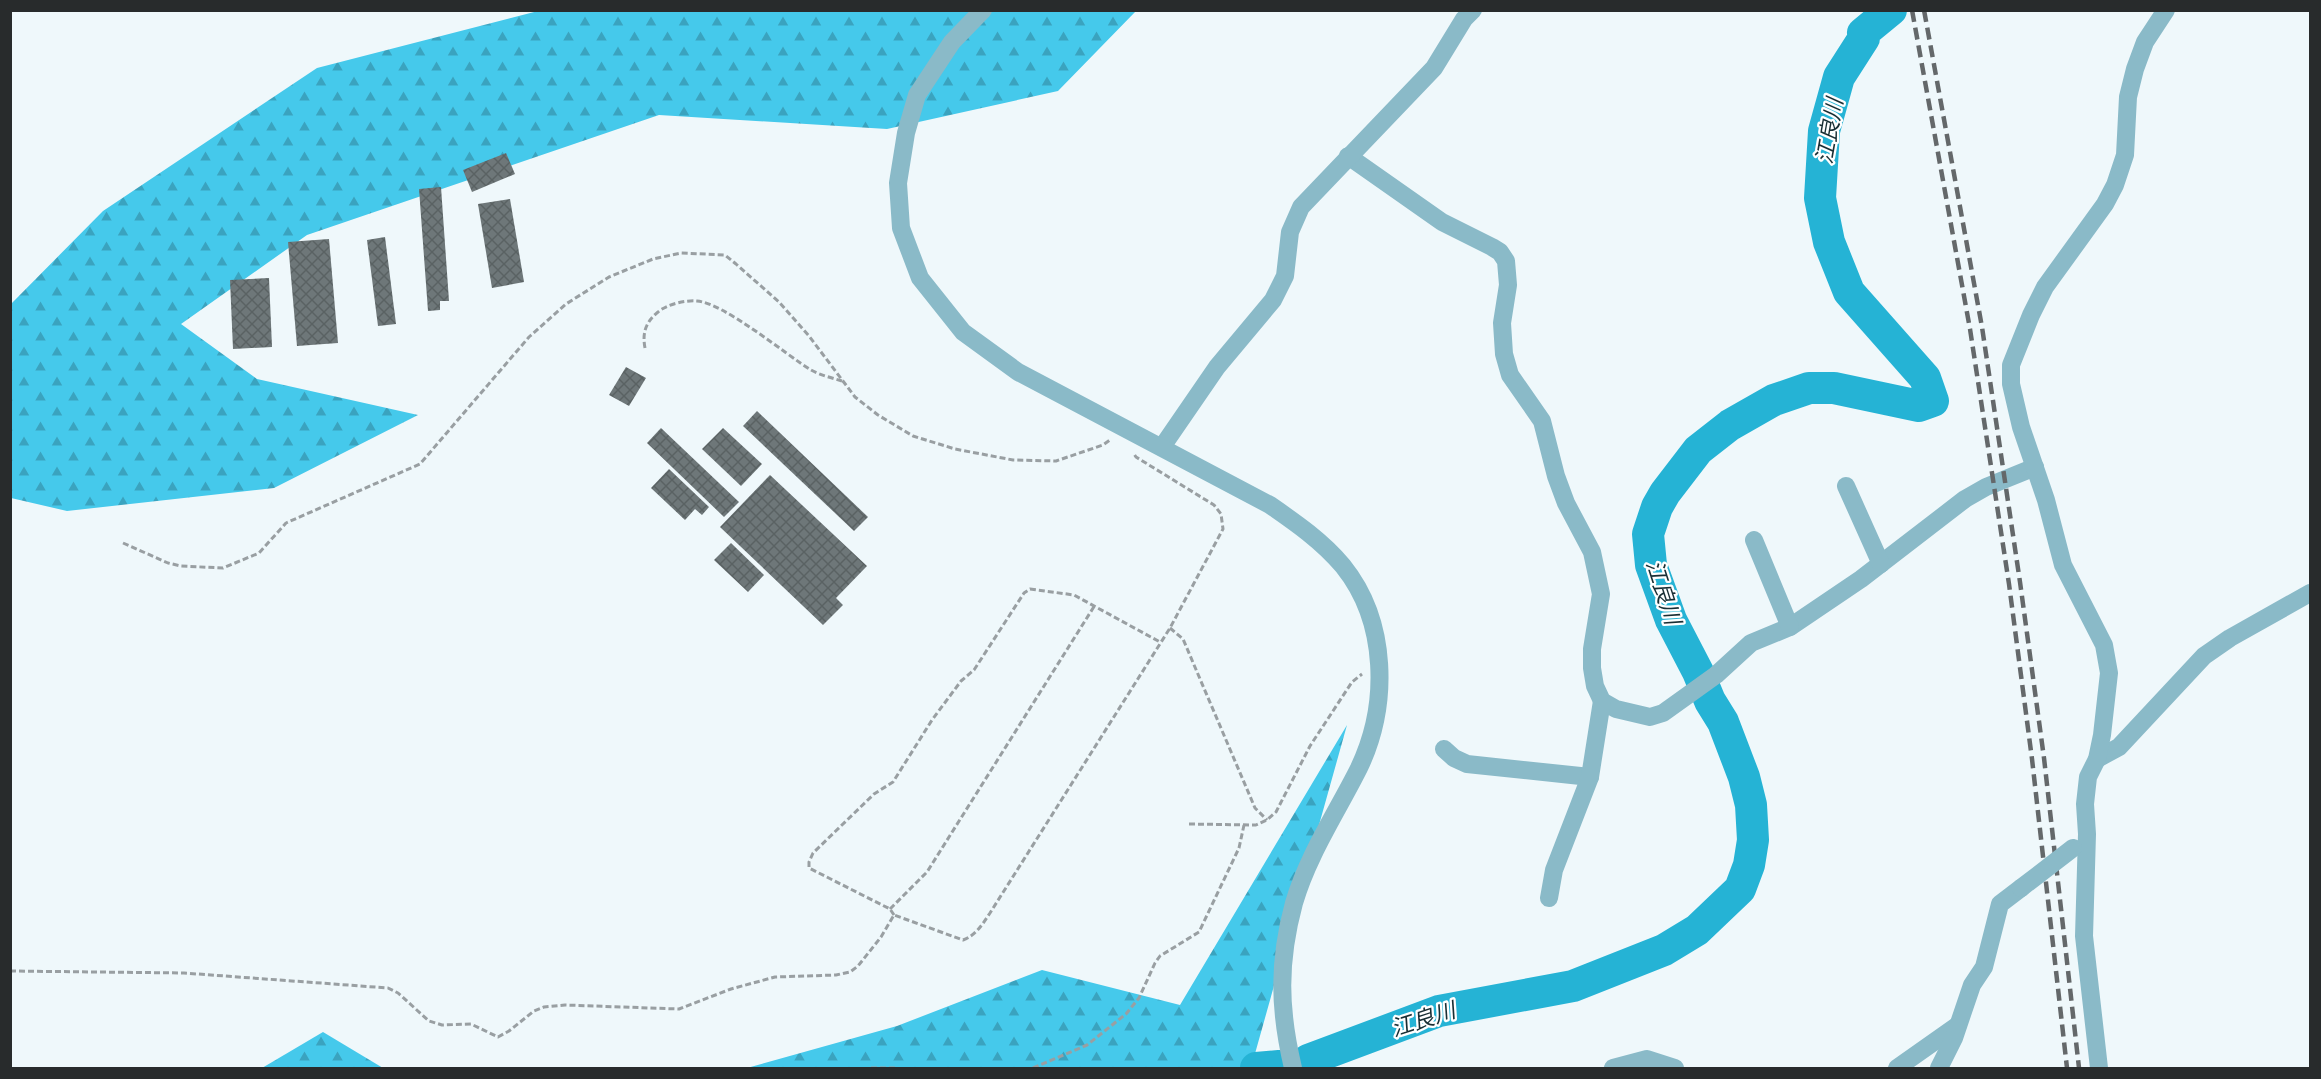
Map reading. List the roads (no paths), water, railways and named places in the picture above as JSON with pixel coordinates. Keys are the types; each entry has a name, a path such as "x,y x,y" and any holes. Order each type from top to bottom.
{"street":[{"path":"983,10 952,42 916,95 906,133 898,183 901,228 920,278 963,332 1018,372 1270,505 1307,530 1343,566 1375,632 1380,660 1380,690 1369,741 1360,766 1314,854 1295,902 1285,945 1280,981 1293,1068"},
{"path":"1162,447 1217,367 1272,300 1285,276 1290,232 1301,207 1434,69 1464,19 1473,10"},
{"path":"2099,1068 2084,936 2087,834 2085,804 2088,777 2097,759 2109,673 2104,645 2063,565 2055,530 2021,427 2011,384 2011,365 2045,287 2105,204 2115,185 2125,155 2128,97 2135,69 2145,42 2166,10"},
{"path":"1348,156 1442,222 1500,252 1506,261 1508,285 1502,323 1504,354 1510,375 1542,422 1556,476 1566,503 1592,552 1598,574 1601,594 1592,650 1592,668 1595,686 1602,701 1590,777 1554,870 1549,898"},
{"path":"1602,701 1616,709 1650,717 1663,713 1716,675 1751,643 1790,627 1881,564 1965,500 1986,487 2035,467"},
{"path":"1846,486 1881,564"},
{"path":"1754,540 1790,627"},
{"path":"2097,759 2119,747 2204,656 2230,638 2310,593"},
{"path":"1444,749 1454,758 1467,764 1590,777"},
{"path":"1939,1068 1972,985 1984,967 2000,904 2073,848 2087,834"},
{"path":"1897,1068 1958,1025"},
{"path":"1613,1068 1647,1059 1675,1068"}],"waterway":[{"name":"江良川","path":"1308,1060 1439,1011 1573,986 1664,950 1697,930 1740,889 1749,865 1753,840 1751,805 1744,777 1723,722 1710,701 1671,620 1651,565 1648,534 1657,507 1665,493 1698,450 1730,425 1774,400 1809,388 1834,388 1919,406 1933,401 1925,378 1849,292 1829,242 1820,198 1824,131 1839,77 1864,38 1863,33 1891,10"},
{"name":"江良川","path":"1256,1068 1279,1066"}],"railway":[{"path":"1912,10 1970,329 2009,584 2032,759 2067,1068"},
{"path":"1924,10 1982,327 2020,582 2044,758 2079,1068"}]}
